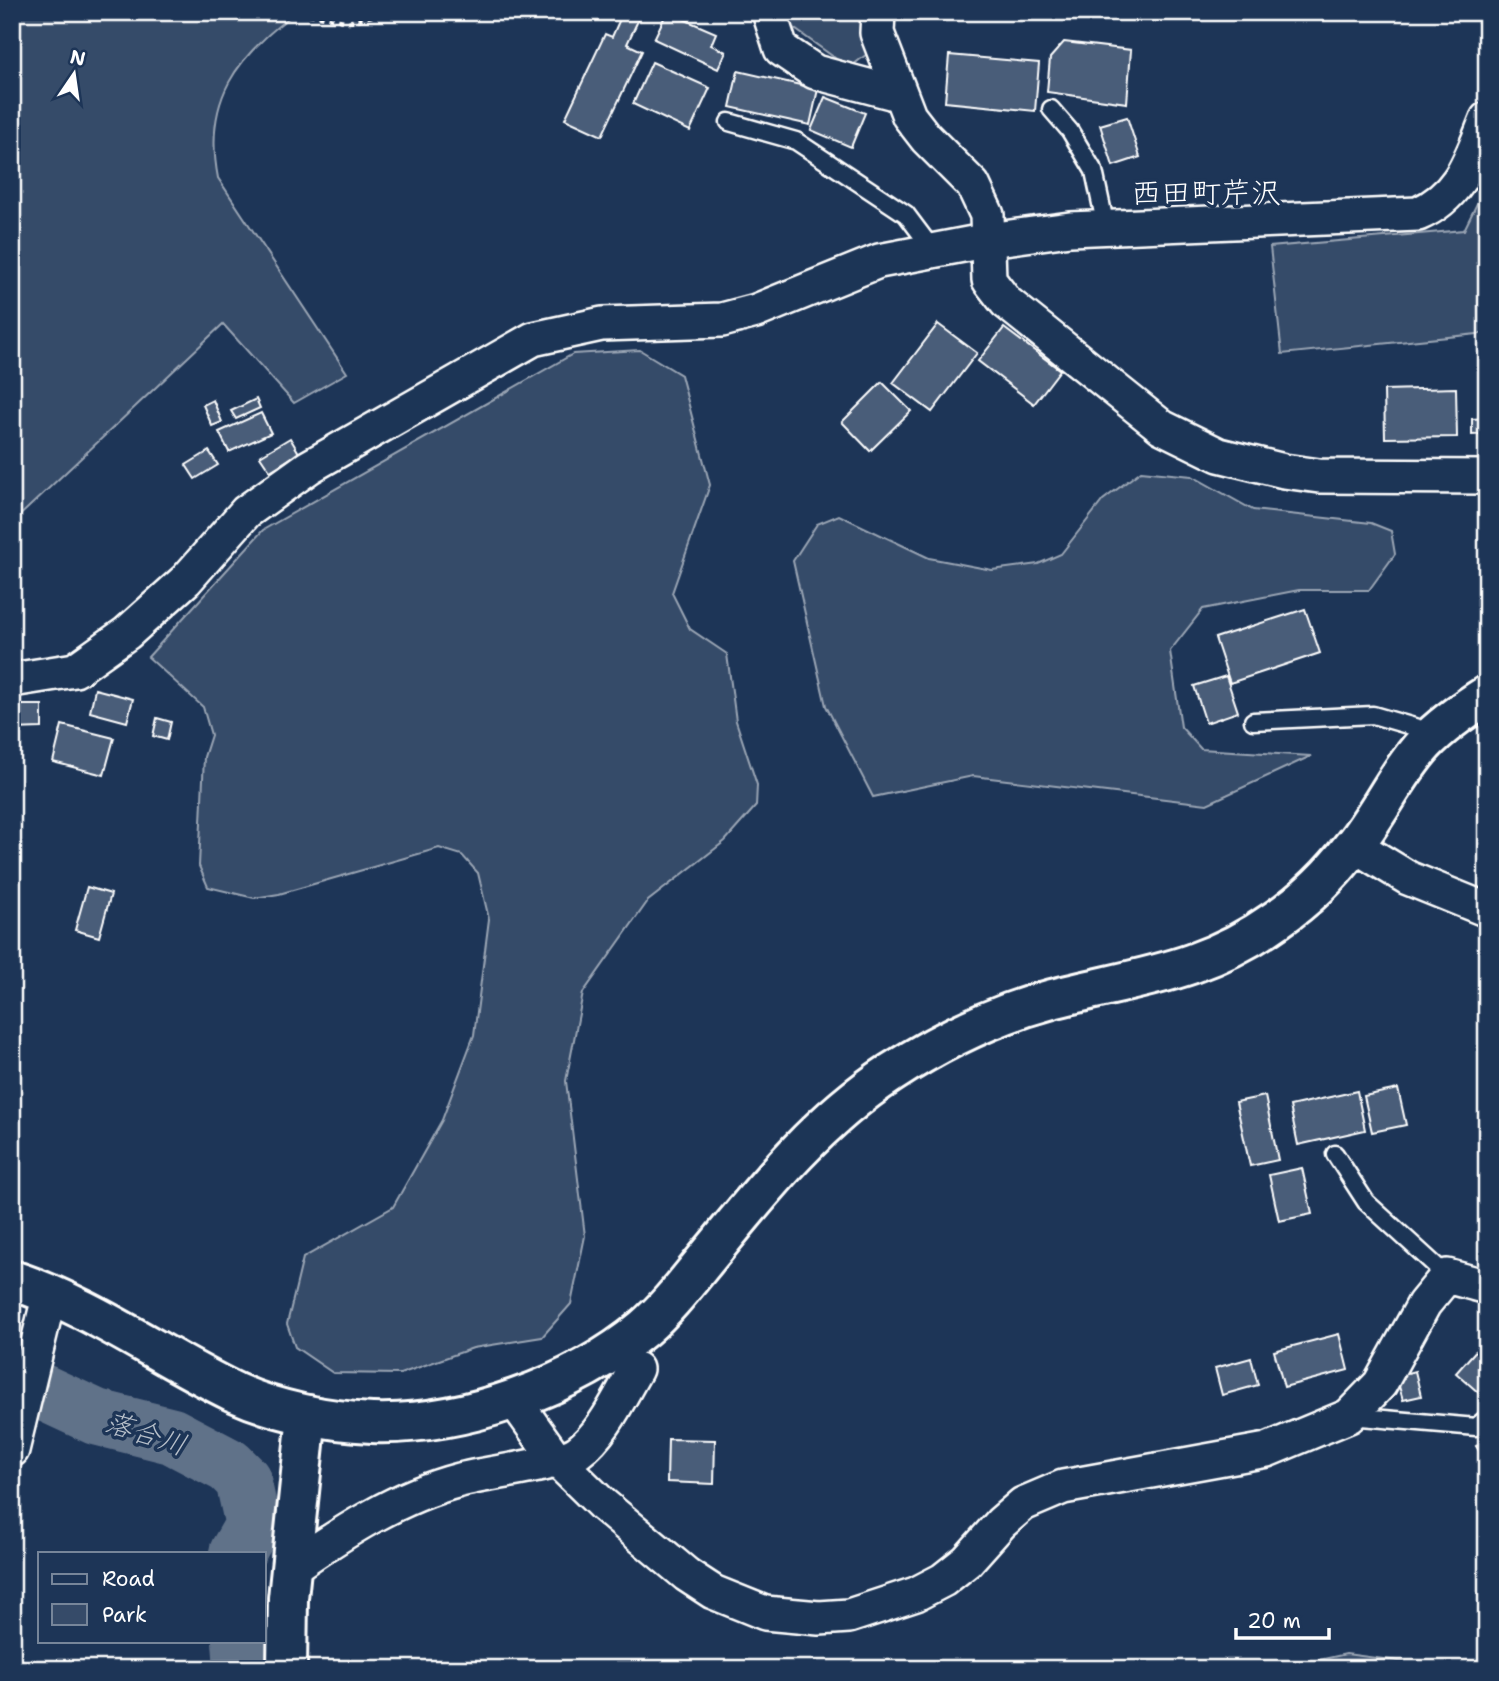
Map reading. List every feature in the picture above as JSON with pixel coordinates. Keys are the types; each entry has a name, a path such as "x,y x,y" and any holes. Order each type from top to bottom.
{"street":[{"path":"769,12 781,49 815,72 898,94"},
{"path":"878,12 877,33 898,94 909,116 926,138 973,185 987,215 989,280 1006,302 1162,427 1219,455 1284,471 1319,476 1487,477"},
{"path":"12,680 75,670 127,633 186,580 246,512 309,467 533,339 602,324 722,320 756,310 880,261 989,240 1106,228 1418,214 1436,206 1476,169 1487,118"},
{"path":"12,1280 50,1293 234,1392 307,1415 370,1423 414,1422 450,1418 514,1400 613,1350 646,1326 785,1162 815,1132 891,1073 942,1045 1005,1016 1049,1000 1132,983 1213,958 1279,919 1315,888 1354,845 1388,792 1424,744 1487,695"},
{"path":"1354,845 1408,878 1487,910"},
{"path":"514,1400 556,1459 636,1534 713,1592 765,1613 849,1616 885,1606 943,1580 967,1561 1001,1522 1023,1504 1063,1487 1267,1450 1349,1416 1380,1384 1424,1304 1447,1276 1487,1287"},
{"path":"12,1450 50,1293"},
{"path":"291,1568 384,1509 425,1491 460,1479 576,1453 588,1443 636,1369"},
{"path":"287,1669 291,1568 307,1415"}],"lane":[{"path":"1051,109 1070,131 1094,171 1106,228"},
{"path":"729,122 796,141 906,214 933,250"},
{"path":"1253,721 1373,715 1437,733"},
{"path":"1335,1154 1366,1202 1447,1276"},
{"path":"1349,1416 1475,1427 1487,1418"}],"path":[{"path":"299,12 349,22 386,12"}],"green space":[{"path":"12,12 296,12 256,46 229,83 220,103 215,125 218,178 347,373 294,403 223,324 12,523"},
{"path":"783,12 859,12 867,54 849,68 788,24"},
{"path":"1487,183 1487,333 1282,354 1270,247 1464,230"},
{"path":"640,350 681,375 710,485 672,593 690,629 727,654 736,721 757,785 756,806 725,841 648,901 583,993 566,1081 585,1236 571,1304 542,1337 473,1348 400,1374 333,1373 295,1347 287,1324 303,1258 393,1207 442,1120 474,1035 489,919 478,873 462,855 439,848 279,894 254,898 208,887 199,866 204,757 211,735 203,707 148,657 263,530 573,354"},
{"path":"1141,471 1192,476 1253,510 1371,523 1391,531 1395,554 1369,590 1299,590 1203,609 1170,651 1181,727 1201,749 1311,756 1207,804 973,776 873,797 826,706 793,561 817,524 839,515 929,558 992,570 1038,564 1061,554 1103,500"},
{"path":"1346,1654 1458,1669 1279,1669"}],"building":[{"path":"623,12 642,12 627,44 642,51 602,136 565,119 605,34 612,37"},
{"path":"667,12 716,33 711,45 726,52 718,69 654,39"},
{"path":"1064,42 1131,50 1127,103 1047,92 1050,58"},
{"path":"949,55 1039,63 1035,111 945,102"},
{"path":"652,62 710,88 690,131 633,104"},
{"path":"738,71 818,89 810,125 730,107"},
{"path":"825,97 865,113 851,147 811,130"},
{"path":"1127,117 1140,157 1113,166 1100,125"},
{"path":"938,324 977,353 932,412 893,383"},
{"path":"1004,328 1060,370 1034,404 978,361"},
{"path":"882,382 911,411 870,451 842,422"},
{"path":"1456,388 1457,437 1385,438 1384,390"},
{"path":"256,399 260,408 236,419 231,411"},
{"path":"213,400 222,422 212,426 203,405"},
{"path":"261,413 271,433 229,452 219,432"},
{"path":"1487,418 1487,434 1472,435 1472,419"},
{"path":"290,438 299,453 270,471 260,456"},
{"path":"209,451 218,465 195,479 186,465"},
{"path":"1305,609 1320,653 1230,683 1215,638"},
{"path":"1226,676 1238,712 1206,723 1194,686"},
{"path":"95,689 133,699 127,722 90,712"},
{"path":"12,705 42,705 42,728 12,729"},
{"path":"157,718 171,722 167,740 153,736"},
{"path":"62,725 114,738 104,775 53,762"},
{"path":"87,887 111,894 99,937 75,930"},
{"path":"1398,1089 1406,1125 1372,1132 1364,1096"},
{"path":"1357,1091 1365,1130 1298,1145 1290,1106"},
{"path":"1265,1096 1278,1160 1250,1166 1236,1102"},
{"path":"1302,1168 1312,1214 1279,1221 1269,1175"},
{"path":"1339,1334 1348,1370 1284,1387 1274,1351"},
{"path":"1487,1338 1487,1400 1456,1373"},
{"path":"1251,1358 1258,1385 1222,1395 1215,1368"},
{"path":"1415,1371 1421,1396 1403,1400 1396,1376"},
{"path":"668,1439 715,1440 714,1484 667,1482"},
{"path":"1487,1439 1487,1463 1476,1446"}],"waterway":[{"name":"落合川","path":"12,1378 96,1417 172,1436 229,1466 243,1480 253,1525 238,1552"},
{"name":"落合川","path":"240,1642 242,1669"}],"district":[{"name":"西田町芹沢","path":"1206,192"}]}
